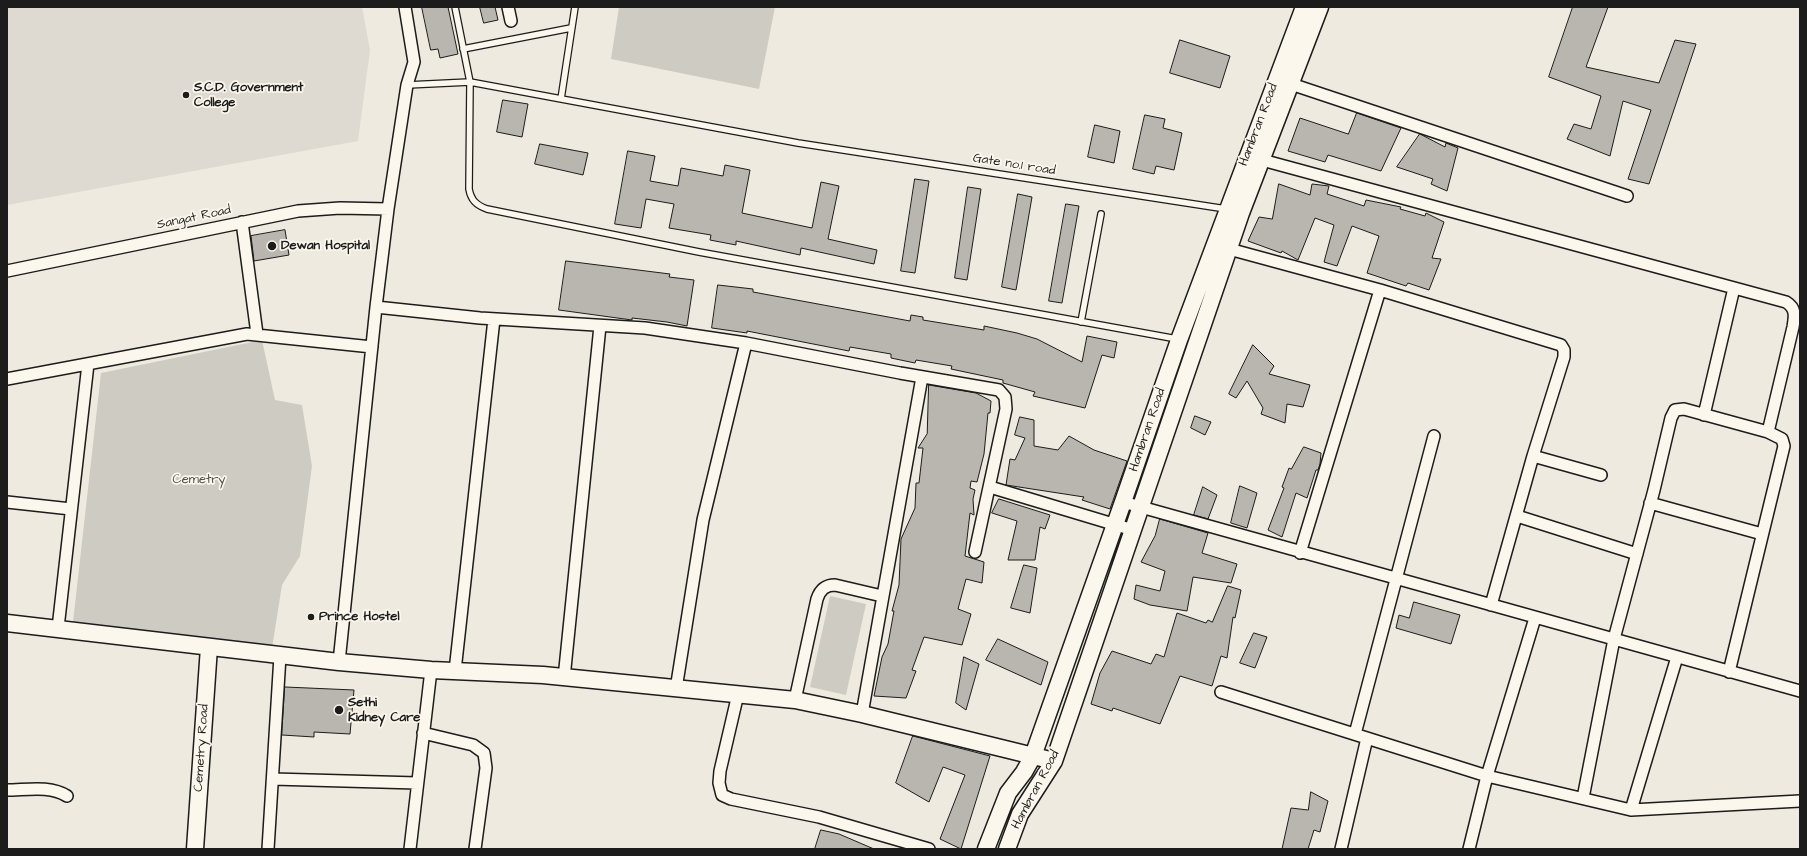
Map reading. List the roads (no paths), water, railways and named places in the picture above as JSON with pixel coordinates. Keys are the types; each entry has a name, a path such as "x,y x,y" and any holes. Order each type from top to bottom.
{"main road":[{"name":"Hambran Road","path":"986,849 1008,793 1024,772 1033,756 1179,340 1304,7"},
{"name":"Hambran Road","path":"1007,849 1020,814 1054,761 1229,249 1320,7"},
{"path":"7,623 339,662 431,670 543,675 795,700 862,714 1054,761"},
{"name":"Cemetry Road","path":"195,849 209,647"}],"street":[{"path":"339,662 376,307 388,209 407,85 414,62 405,7"},
{"path":"508,7 511,21"},
{"path":"1291,84 1627,196"},
{"path":"1262,160 1786,302 1791,305 1795,311 1793,327 1768,432"},
{"name":"Sangat Road","path":"7,271 298,211 320,208 388,209"},
{"path":"242,222 258,334"},
{"path":"1229,249 1380,290 1561,345 1564,350 1564,357 1533,456 1492,605"},
{"path":"1704,415 1734,288"},
{"path":"1300,553 1380,290"},
{"path":"376,307 494,319 645,328 746,343 922,377 999,390 1004,394 1006,409 990,487 974,552"},
{"path":"455,671 494,319"},
{"path":"564,678 600,326"},
{"path":"7,379 237,335 258,334 372,346"},
{"path":"676,689 703,520 746,343"},
{"path":"58,628 88,364"},
{"path":"862,714 922,377"},
{"path":"1583,798 1614,639 1673,413 1675,410 1680,408 1768,432 1782,438 1784,446 1729,672"},
{"path":"1355,734 1434,436"},
{"path":"1533,456 1601,475"},
{"path":"990,487 1133,530"},
{"path":"7,502 71,509"},
{"path":"1123,502 1300,553 1396,578 1800,691"},
{"path":"1650,503 1762,534"},
{"path":"1517,516 1637,554"},
{"path":"795,700 817,599 821,590 828,585 835,585 882,596"},
{"path":"1471,849 1487,776 1536,618"},
{"path":"268,849 280,656"},
{"path":"1631,810 1676,657"},
{"path":"410,849 431,670"},
{"path":"1221,692 1487,776 1631,810 1800,801"},
{"path":"738,694 720,771 719,784 722,795 731,800 819,817 929,849"},
{"path":"423,733 473,745 484,753 486,768 475,849"},
{"path":"1341,849 1367,738"},
{"path":"273,779 417,783"},
{"path":"7,790 48,789 59,791 67,796"}],"lane":[{"path":"455,7 470,82 468,182 471,199 478,206 699,252 1179,340"},
{"path":"561,99 575,7"},
{"path":"463,49 571,28"},
{"name":"Gate no.1 road","path":"407,85 470,82 798,143 1227,210"},
{"path":"1081,322 1101,214"}],"place":[{"name":"S.C.D. Government College","path":"186,95"},
{"name":"Dewan Hospital","path":"272,246"},
{"name":"Prince Hostel","path":"311,617"},
{"name":"Sethi Kidney Care","path":"339,710"}],"park label":[{"name":"Cemetry","path":"199,480"}]}
